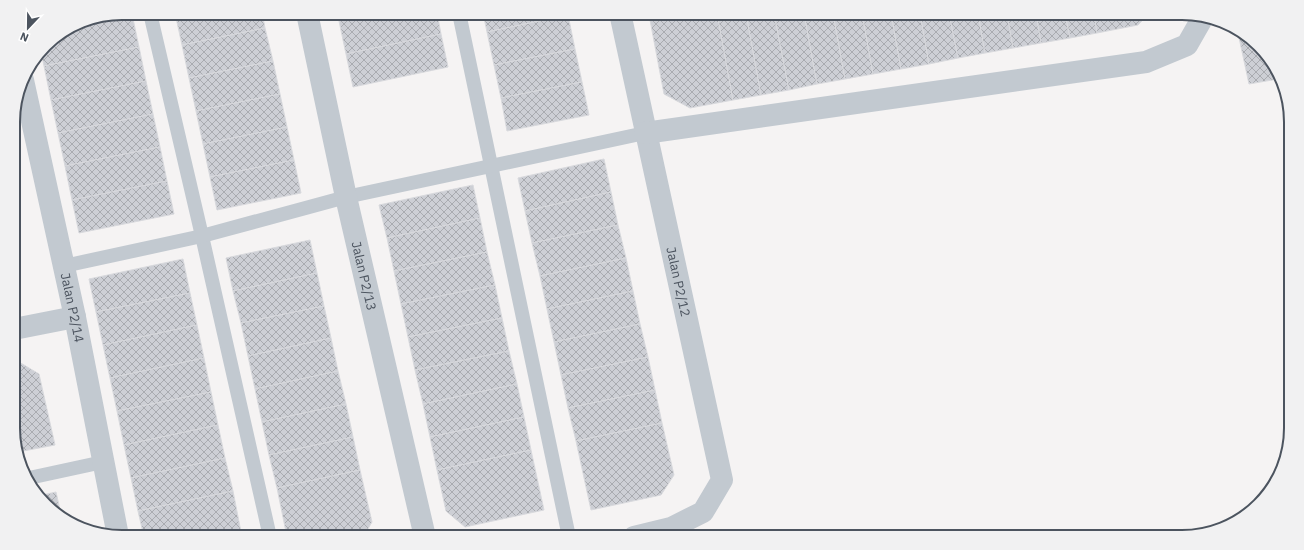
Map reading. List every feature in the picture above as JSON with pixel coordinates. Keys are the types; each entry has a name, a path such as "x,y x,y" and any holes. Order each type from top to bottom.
{"street":[{"name":"Jalan P2/13","path":"308,20 346,197 423,530"},
{"name":"Jalan P2/12","path":"621,20 722,480 703,512 671,528 663,530"},
{"path":"645,133 1146,62 1187,45 1200,22"},
{"name":"Jalan P2/14","path":"25,90 75,317 117,530"},
{"path":"20,328 75,317"}],"lane":[{"path":"152,20 268,530"},
{"path":"460,20 568,530"},
{"path":"64,266 202,236 346,197 645,133"},
{"path":"33,477 103,462"}],"building":[{"path":"133,20 139,47 44,66 42,58 65,37 96,23 109,21"},
{"path":"177,20 263,20 265,28 182,45"},
{"path":"438,20 441,34 346,54 339,21"},
{"path":"484,20 544,20 487,32"},
{"path":"544,20 569,20 575,49 494,65 487,32"},
{"path":"650,20 718,20 733,100 690,108 664,94"},
{"path":"718,20 747,20 761,95 733,100"},
{"path":"747,20 775,20 789,90 761,95"},
{"path":"775,20 805,20 817,84 789,90"},
{"path":"805,20 834,20 845,79 817,84"},
{"path":"834,20 863,20 873,74 845,79"},
{"path":"863,20 892,20 901,69 873,74"},
{"path":"892,20 921,20 929,64 901,69"},
{"path":"921,20 950,20 958,58 929,64"},
{"path":"950,20 979,20 985,53 958,58"},
{"path":"979,20 1008,20 1013,48 985,53"},
{"path":"1008,20 1037,20 1041,43 1013,48"},
{"path":"1037,20 1066,20 1070,38 1041,43"},
{"path":"1066,20 1095,20 1097,33 1070,38"},
{"path":"1095,20 1143,20 1138,25 1097,33"},
{"path":"265,28 273,61 189,78 182,45"},
{"path":"441,34 448,67 353,87 346,54"},
{"path":"1239,38 1254,50 1263,60 1274,80 1249,84"},
{"path":"139,47 146,81 51,100 44,66"},
{"path":"575,49 582,82 501,98 494,65"},
{"path":"273,61 280,94 196,111 189,78"},
{"path":"146,81 153,114 58,133 51,100"},
{"path":"582,82 589,115 507,131 501,98"},
{"path":"280,94 287,127 203,144 196,111"},
{"path":"153,114 160,147 65,166 58,133"},
{"path":"287,127 294,160 210,177 203,144"},
{"path":"160,147 167,181 72,200 65,166"},
{"path":"604,159 611,192 525,211 518,178"},
{"path":"294,160 301,193 217,210 210,177"},
{"path":"167,181 174,214 79,233 72,200"},
{"path":"473,185 480,218 387,238 379,205"},
{"path":"611,192 618,225 532,243 525,211"},
{"path":"480,218 487,252 394,271 387,238"},
{"path":"618,225 626,258 540,276 532,243"},
{"path":"310,240 317,273 233,291 226,258"},
{"path":"487,252 495,285 401,304 394,271"},
{"path":"626,258 633,291 547,309 540,276"},
{"path":"183,259 190,293 96,312 89,279"},
{"path":"317,273 324,306 241,323 233,291"},
{"path":"495,285 502,318 408,337 401,304"},
{"path":"633,291 640,324 554,342 547,309"},
{"path":"190,293 197,325 103,345 96,312"},
{"path":"324,306 331,338 248,356 241,323"},
{"path":"502,318 509,351 415,370 408,337"},
{"path":"640,324 648,357 561,375 554,342"},
{"path":"197,325 204,358 110,378 103,345"},
{"path":"331,338 338,371 255,389 248,356"},
{"path":"509,351 517,384 423,404 415,370"},
{"path":"648,357 655,390 568,408 561,375"},
{"path":"204,358 211,392 117,411 110,378"},
{"path":"20,363 39,374 55,445 23,451 20,428"},
{"path":"338,371 346,404 262,422 255,389"},
{"path":"517,384 524,417 430,437 423,404"},
{"path":"655,390 662,423 576,441 568,408"},
{"path":"211,392 218,425 124,445 117,411"},
{"path":"346,404 353,437 269,455 262,422"},
{"path":"524,417 531,450 437,470 430,437"},
{"path":"662,423 674,475 661,495 591,510 576,441"},
{"path":"218,425 225,458 131,478 124,445"},
{"path":"353,437 360,470 277,488 269,455"},
{"path":"531,450 544,510 465,527 446,511 437,470"},
{"path":"225,458 233,491 138,511 131,478"},
{"path":"360,470 372,522 367,530 286,530 277,488"},
{"path":"233,491 241,530 142,530 138,511"},
{"path":"56,492 60,509 50,500 45,494"}]}
